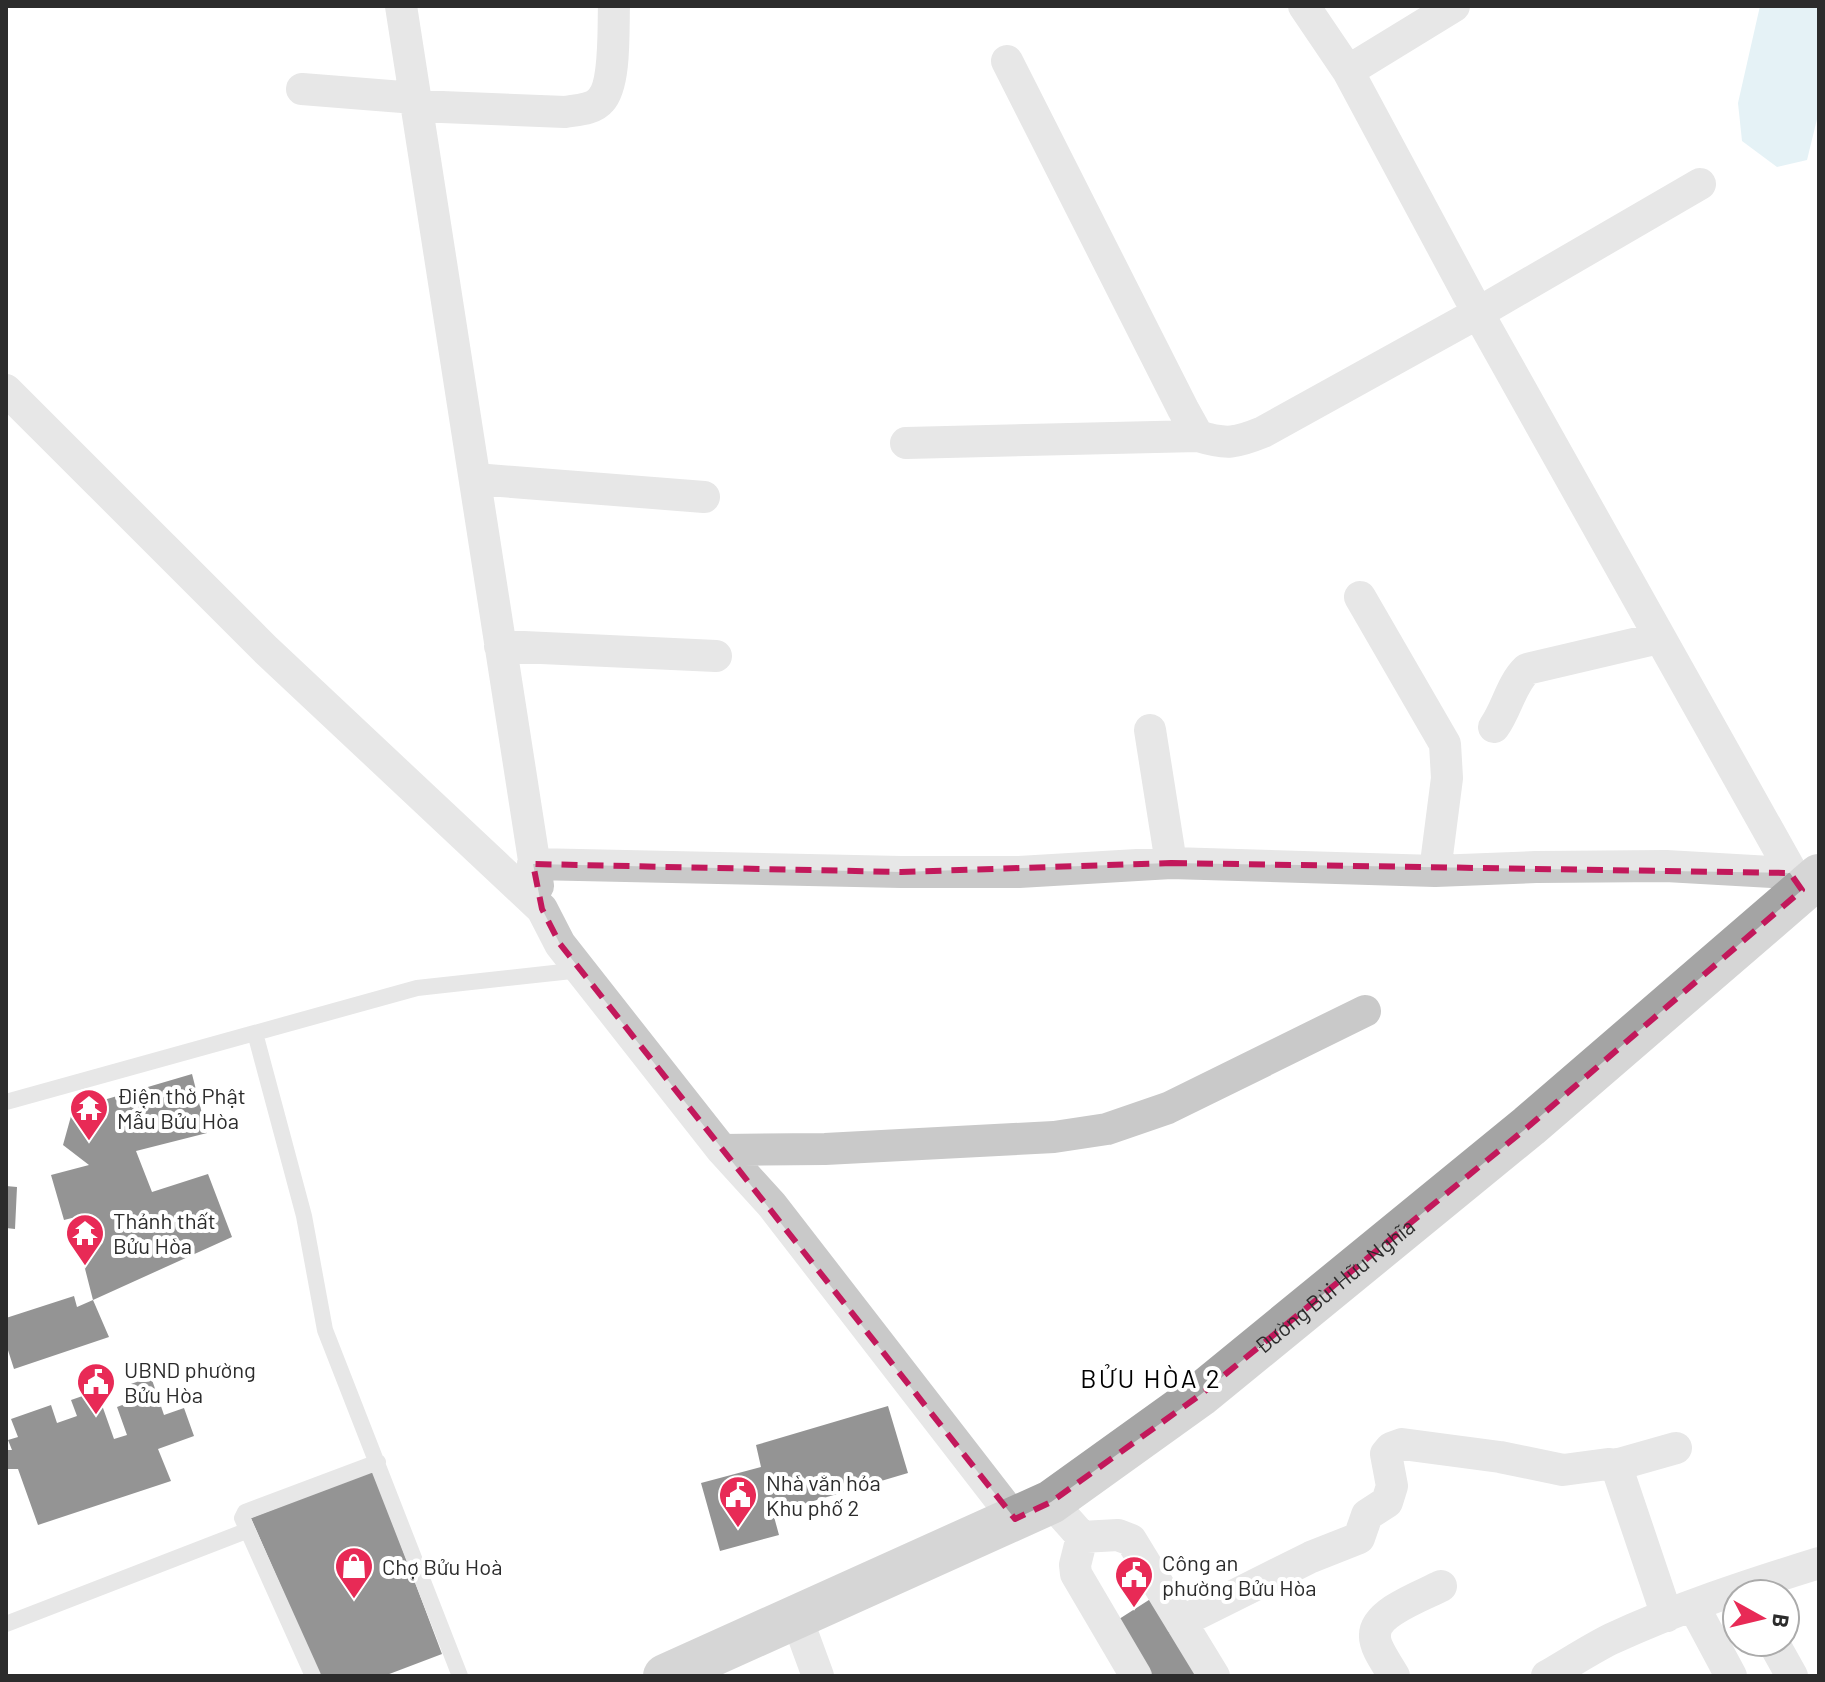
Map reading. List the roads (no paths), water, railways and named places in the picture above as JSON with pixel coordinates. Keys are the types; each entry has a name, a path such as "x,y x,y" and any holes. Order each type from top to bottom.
{"main road":[{"name":"Đường Bùi Hữu Nghĩa","path":"665,1676 1033,1511 1200,1395 1529,1126 1804,880"}],"street":[{"path":"401,6 542,909 560,944 722,1150 1033,1511 1082,1537 1118,1535 1131,1540 1214,1676"},
{"path":"302,89 416,102 565,112 586,109 601,101 608,86 614,6"},
{"path":"1304,6 1348,71 1659,638 1804,880"},
{"path":"1348,71 1454,6"},
{"path":"1007,61 1198,436"},
{"path":"906,443 1198,436 1235,443 1263,432 1478,313 1700,184"},
{"path":"6,390 266,650 542,909"},
{"path":"475,479 704,497"},
{"path":"1360,597 1445,744 1447,778 1435,871"},
{"path":"1494,727 1503,715 1518,677 1527,669 1659,638"},
{"path":"500,646 716,656"},
{"path":"1150,730 1171,863"},
{"path":"533,864 916,872 1019,872 1171,863 1435,871 1666,866 1804,880"},
{"path":"722,1150 825,1149 1054,1137 1107,1129 1168,1108 1365,1011"},
{"path":"1181,1622 1311,1557 1359,1538 1367,1515 1387,1502 1392,1486 1386,1454 1396,1445 1500,1457 1563,1470 1616,1465 1676,1448"},
{"path":"1616,1465 1680,1611 1731,1676"},
{"path":"1082,1537 1075,1565 1076,1574 1136,1676"},
{"path":"1777,1578 1819,1563"},
{"path":"1394,1676 1374,1638 1375,1630 1388,1613 1441,1586"},
{"path":"1547,1676 1609,1640 1721,1598"},
{"path":"796,1616 818,1676"},
{"path":"1782,1658 1792,1676"}],"lane":[{"path":"6,1102 417,988 581,970"},
{"path":"255,1033 304,1216 325,1330 460,1676"},
{"path":"313,1676 242,1518 245,1512 378,1462"},
{"path":"6,1624 246,1531"}],"water":[{"path":"1760,6 1819,6 1819,111 1807,160 1777,167 1742,141 1738,103"}],"place":[{"name":"Điện thờ Phật Mẫu Bửu Hòa","path":"89,1142"},
{"name":"Thánh thất Bửu Hòa","path":"85,1267"},
{"name":"UBND phường Bửu Hòa","path":"96,1416"},
{"name":"Nhà văn hóa Khu phố 2","path":"738,1529"},
{"name":"Chợ Bửu Hoà","path":"354,1600"},
{"name":"Công an phường Bửu Hòa","path":"1134,1609"}],"district":[{"name":"BỬU HÒA 2","path":"1151,1377"}]}
